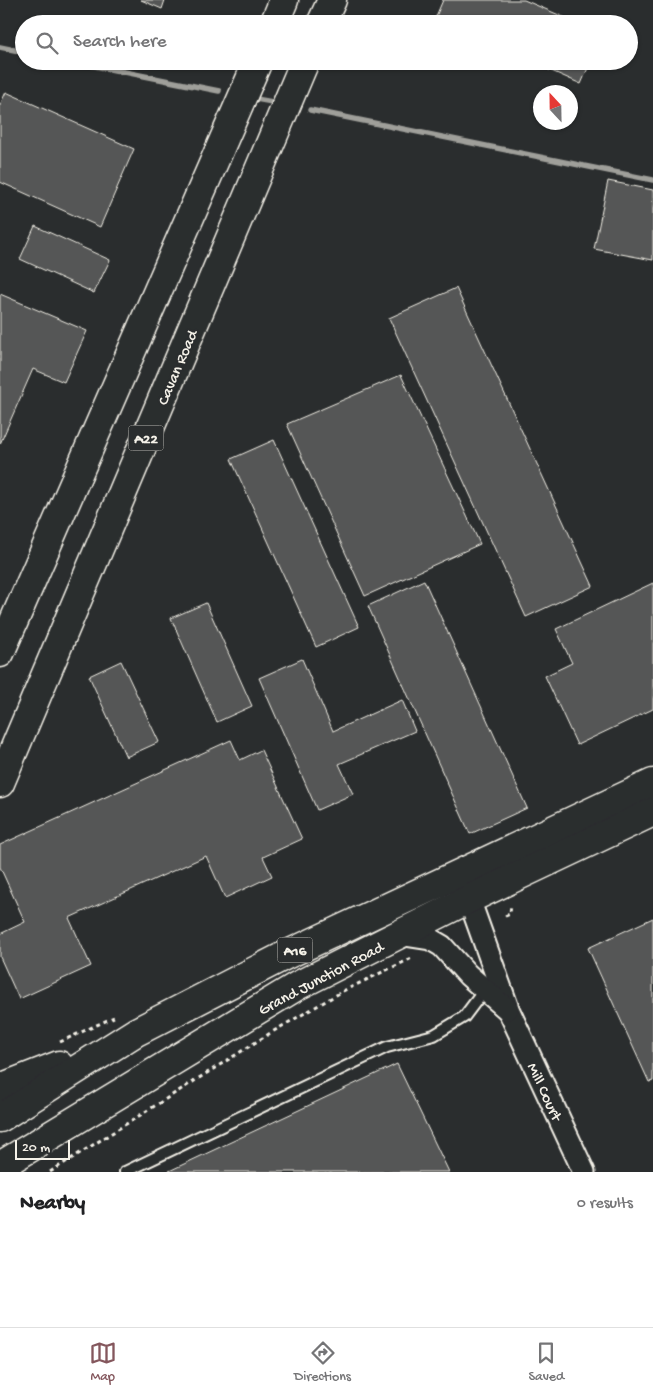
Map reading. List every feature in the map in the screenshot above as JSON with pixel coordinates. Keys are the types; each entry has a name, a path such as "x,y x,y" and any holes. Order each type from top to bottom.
{"main road":[{"path":"278,15 284,0"},
{"path":"325,15 332,0"},
{"path":"0,653 254,70"},
{"name":"Cavan Road","path":"0,784 276,125 300,73"},
{"name":"Grand Junction Road","path":"0,1118 136,1032 286,954 653,783"},
{"name":"Grand Junction Road","path":"0,1166 297,986 469,899 653,812"},
{"path":"0,1088 136,1032"},
{"path":"12,1172 88,1112"}],"street":[{"name":"Mill Court","path":"456,874 469,899 509,1011 584,1172"},
{"name":"Mill Court","path":"398,934 430,939 442,946 468,975 509,1011"}],"lane":[{"path":"125,1172 387,1047 434,1035 464,1017 485,989"}],"path":[{"path":"50,1172 272,1032 343,991 422,954"}],"building":[{"path":"141,0 165,0 162,9"},
{"path":"443,0 524,0 559,15 437,15"},
{"path":"549,70 587,70 581,84"},
{"path":"6,92 134,149 100,227 0,182 0,105"},
{"path":"608,181 653,190 653,260 594,249"},
{"path":"35,226 110,260 94,293 20,259"},
{"path":"456,288 593,586 526,617 389,318"},
{"path":"0,294 87,331 64,382 33,369 0,444"},
{"path":"401,375 480,544 365,596 287,424"},
{"path":"274,440 359,627 316,647 231,459"},
{"path":"424,580 527,808 470,834 368,606"},
{"path":"653,583 653,709 577,745 545,676 572,663 556,629"},
{"path":"206,603 252,706 217,722 171,618"},
{"path":"302,659 333,731 402,700 415,731 339,764 353,794 317,810 259,678"},
{"path":"121,661 159,742 126,757 89,676"},
{"path":"231,740 240,760 261,750 302,839 263,857 272,876 225,898 206,856 69,918 91,966 19,999 0,957 0,934 25,922 0,867 0,845"},
{"path":"653,918 653,1081 649,1082 588,948"},
{"path":"397,1064 449,1172 167,1172"}],"waterway":[{"path":"0,47 15,50"},
{"path":"115,70 219,91"},
{"path":"256,99 278,103"},
{"path":"310,110 653,180"}]}
